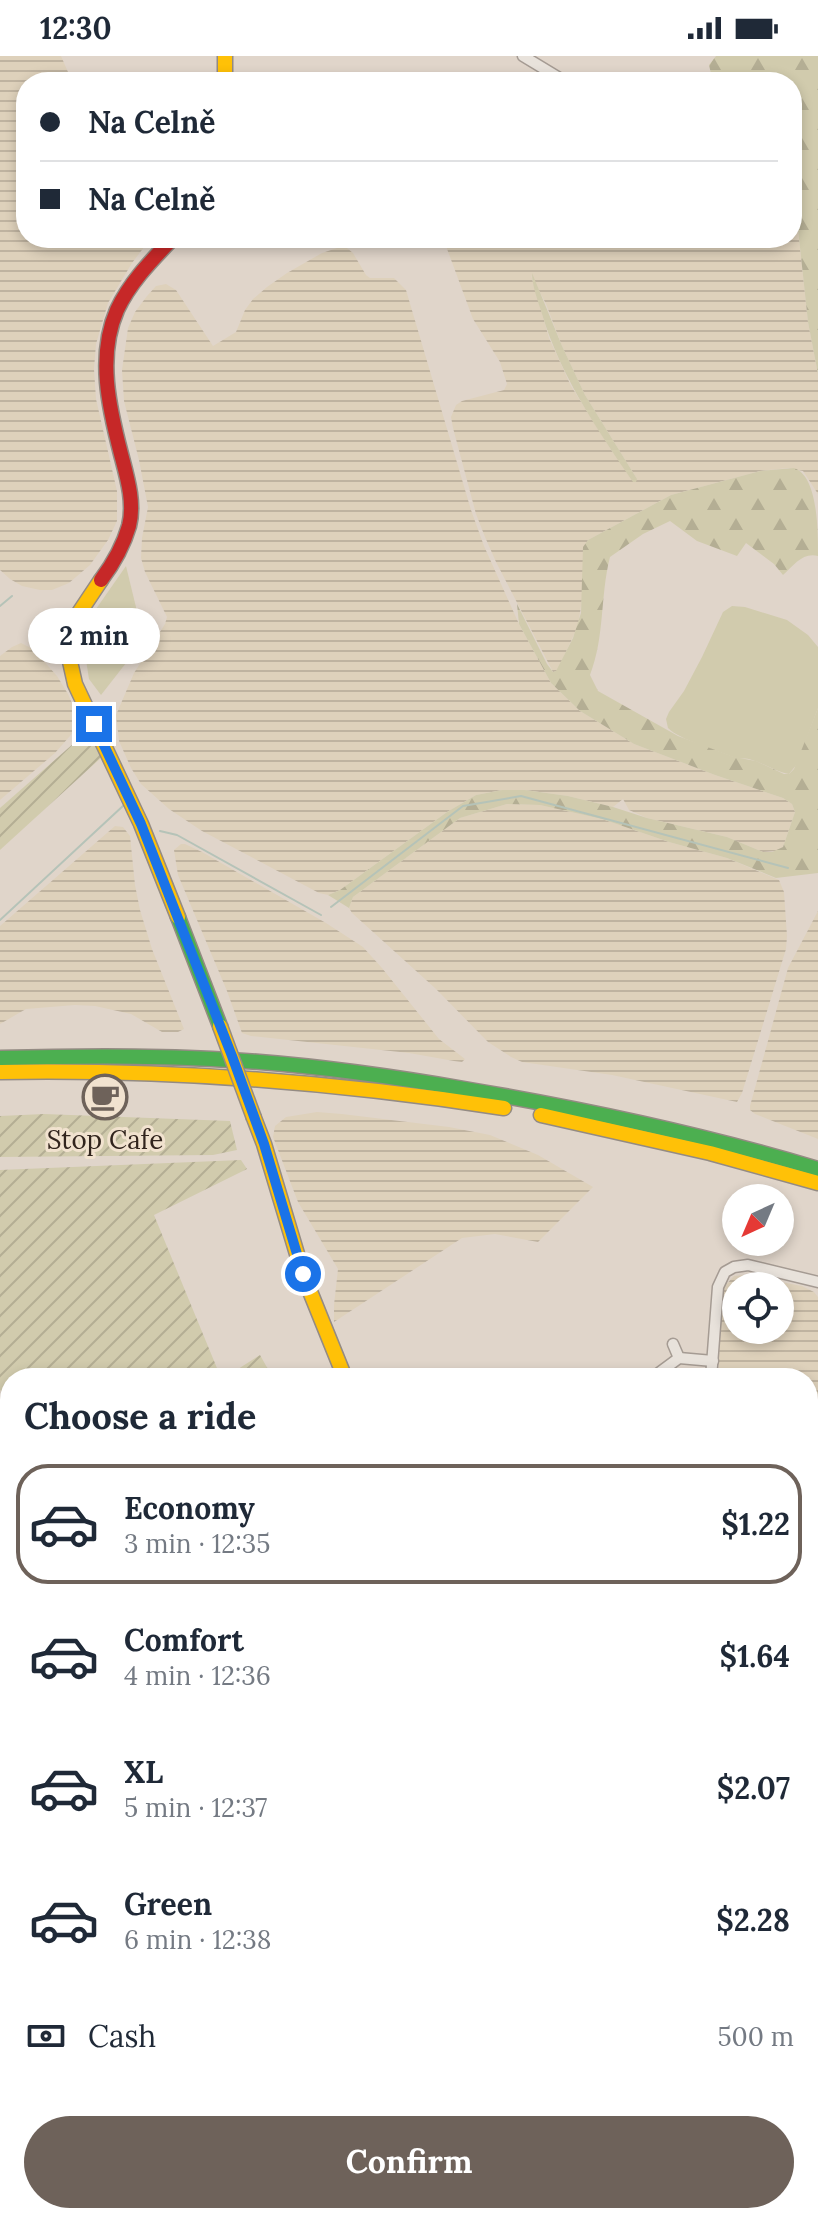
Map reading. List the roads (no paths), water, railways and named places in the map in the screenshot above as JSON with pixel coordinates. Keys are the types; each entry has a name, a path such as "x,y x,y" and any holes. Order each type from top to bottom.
{"main road":[{"path":"162,248 131,283 109,333 106,383 129,490 130,517 119,550 74,621 68,643 69,661 75,684 141,824 220,1026 264,1144 303,1274 341,1368"},
{"path":"0,1058 184,1057 285,1064 400,1078 615,1117 818,1169"},
{"path":"0,1072 221,1076 399,1091 614,1130 818,1183"}],"street":[{"path":"523,56 549,72"},
{"path":"712,1368 718,1287 729,1269 748,1265 818,1282"},
{"path":"673,1344 679,1358"},
{"path":"666,1368 679,1358 713,1361"}],"waterway":[{"path":"0,606 12,596"},
{"path":"331,907 463,806 521,796 788,868"},
{"path":"0,920 124,805"},
{"path":"160,831 177,835 321,915"}],"place":[{"name":"Stop Cafe","path":"105,1097"}]}
